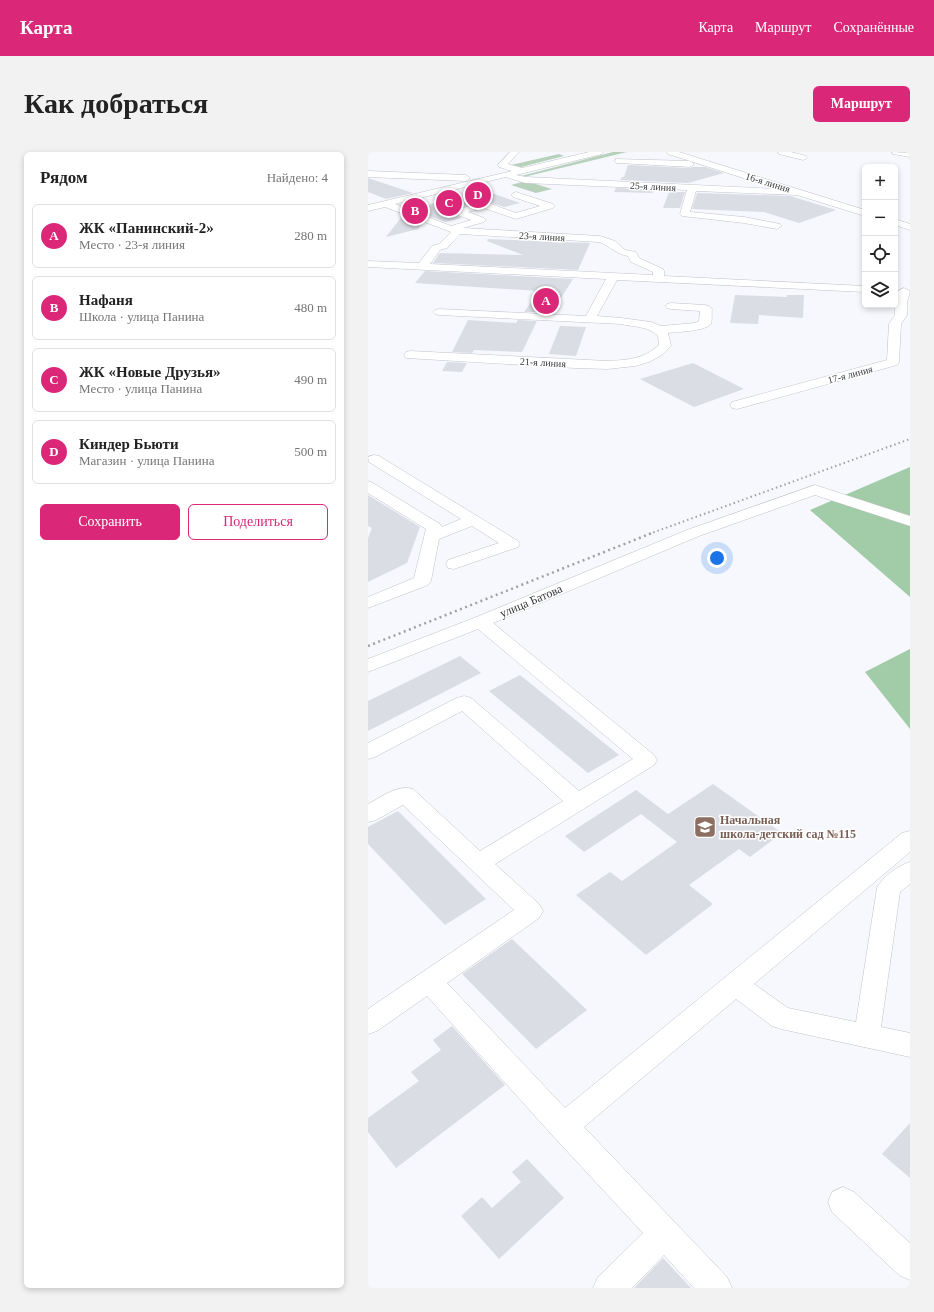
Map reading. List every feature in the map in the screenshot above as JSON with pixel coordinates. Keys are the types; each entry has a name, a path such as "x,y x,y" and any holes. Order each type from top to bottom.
{"street":[{"path":"515,152 502,164 523,171"},
{"path":"368,208 599,152"},
{"name":"16-я линия","path":"671,152 862,212"},
{"path":"782,152 803,158"},
{"path":"896,152 910,155"},
{"path":"619,161 710,164"},
{"path":"368,174 478,178 484,180"},
{"name":"25-я линия","path":"508,175 525,180 800,192"},
{"path":"692,188 685,214 744,220 777,226"},
{"path":"407,189 424,195"},
{"path":"386,204 450,228 481,220 458,212 485,205 516,216 550,206 516,195"},
{"path":"898,223 910,227"},
{"name":"23-я линия","path":"422,267 436,248 443,246 457,231 600,239 612,243 622,252 632,254 635,260 654,267 659,271 658,279"},
{"path":"368,264 862,289"},
{"path":"590,319 613,277"},
{"name":"17-я линия","path":"737,405 893,362 894,324 901,315 903,291"},
{"path":"439,312 590,319 642,324 662,335 705,323 705,308 671,306"},
{"name":"21-я линия","path":"410,355 570,364 622,364 640,362 659,352 665,346 662,335"},
{"path":"374,459 512,544 454,564"},
{"path":"368,486 434,527 422,581 368,603"},
{"name":"улица Батова","path":"368,666 480,622 693,533 815,490 910,520"},
{"path":"432,536 473,520"},
{"path":"478,863 647,760 480,622"},
{"path":"368,752 464,702 578,802"},
{"path":"368,814 405,794 531,911 430,982 368,1023"},
{"path":"563,1127 910,839"},
{"path":"867,1036 889,888 910,871"},
{"path":"430,982 563,1127 716,1288"},
{"path":"735,984 781,1018 910,1045"},
{"path":"843,1202 910,1264"},
{"path":"609,1288 664,1234"}],"green space":[{"path":"613,152 627,152 524,177 521,176"},
{"path":"559,154 564,156 521,167 511,165"},
{"path":"526,181 552,189 536,193 511,185"},
{"path":"910,467 910,597 810,510"},
{"path":"910,649 910,729 865,672"}],"building":[{"path":"628,165 690,168 705,167 724,173 688,183 620,180 624,177"},
{"path":"368,178 413,193 386,199 368,192"},
{"path":"616,188 662,190 651,193 614,192"},
{"path":"486,191 520,203 504,207 485,201 455,209 452,213 462,218 445,222 411,209"},
{"path":"669,192 685,192 680,208 663,208"},
{"path":"697,193 790,196 836,210 799,223 764,212 692,209"},
{"path":"403,215 423,223 418,229 386,237"},
{"path":"488,239 590,243 578,270 433,263 440,253 523,255 487,241"},
{"path":"425,271 573,279 561,298 551,294 541,312 524,312 539,291 415,283"},
{"path":"735,295 787,297 787,295 804,295 803,318 759,315 758,324 730,323"},
{"path":"468,320 516,323 518,320 537,321 522,352 474,350 472,353 452,352"},
{"path":"560,326 586,327 576,356 549,354"},
{"path":"447,362 467,363 462,372 442,371"},
{"path":"693,363 744,389 694,407 640,379"},
{"path":"368,495 420,527 407,563 368,582 368,538 372,528 368,526"},
{"path":"460,656 481,673 368,731 368,701"},
{"path":"520,675 619,755 588,773 489,691"},
{"path":"713,784 782,833 750,857 739,849 689,885 713,904 646,955 576,895 610,872 622,881 677,842 641,814 584,852 565,836 636,790 668,814"},
{"path":"398,811 486,899 445,925 368,844 368,827"},
{"path":"512,939 587,1010 536,1049 462,974"},
{"path":"452,1026 505,1085 396,1168 368,1132 368,1118 419,1081 411,1072 441,1050 433,1040"},
{"path":"910,1123 910,1178 882,1154"},
{"path":"527,1159 564,1198 499,1259 461,1216 482,1197 492,1208 521,1182 512,1172"},
{"path":"663,1258 691,1288 634,1288"}],"railway":[{"path":"649,534 910,439"},
{"path":"368,646 652,533"}],"place":[{"name":"Киндер Бьюти","path":"478,195"},
{"name":"ЖК «Новые Друзья»","path":"449,203"},
{"name":"Нафаня","path":"415,211"},
{"name":"ЖК «Панинский-2»","path":"546,301"},
{"name":"Начальная школа-детский сад №115","path":"705,827"}]}
